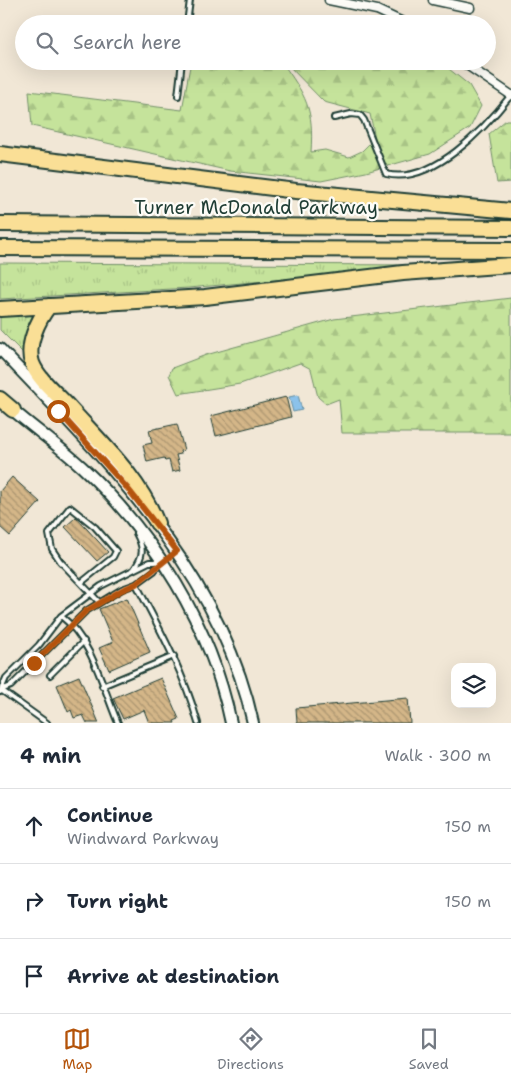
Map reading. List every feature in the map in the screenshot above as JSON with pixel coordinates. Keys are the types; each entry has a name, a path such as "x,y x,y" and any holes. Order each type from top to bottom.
{"highway":[{"path":"0,154 322,194 511,211"},
{"name":"Turner McDonald Parkway","path":"0,224 511,228"},
{"path":"0,248 511,250"},
{"path":"0,309 205,297 403,273 511,265"},
{"path":"49,306 35,332 31,346 32,362 46,382 127,471 147,500 157,523"},
{"path":"0,399 13,410"}],"main road":[{"path":"0,349 157,523 177,551 195,578 225,638 245,693 253,723"},
{"path":"13,410 55,444 106,491 139,530 161,562 198,624 223,692 231,723"},
{"path":"161,562 177,551"}],"street":[{"path":"330,0 377,10 387,15"},
{"path":"433,0 470,8"},
{"path":"474,70 511,95"}],"lane":[{"path":"188,15 190,0"},
{"path":"178,96 181,70"},
{"path":"334,118 351,114 360,115 364,120 386,174 397,177 437,163 457,151 489,123 511,95"},
{"path":"106,491 133,527 143,546 143,555 132,571"},
{"path":"82,582 113,557 116,551 95,527 70,507 49,534 52,549 60,561 99,602"},
{"path":"1,691 6,678 39,645 60,616 92,593 132,571 149,562 161,562"},
{"path":"1,691 12,686 86,611 99,602 136,584 154,571 161,562"},
{"path":"136,584 174,656 191,698 198,723"},
{"path":"60,616 72,625 84,641 118,723"},
{"path":"50,675 84,641"},
{"path":"102,686 174,656"},
{"path":"1,691 47,723"}],"green space":[{"path":"189,70 287,70 297,84 309,113 312,137 311,152 325,150 349,157 362,151 375,138 370,114 324,102 293,70 450,70 469,85 481,106 470,128 430,154 366,172 321,181 230,171 32,126 29,91 182,110"},
{"path":"506,120 511,120 511,182 497,183 489,134"},
{"path":"0,263 417,265 415,267 188,288 0,299"},
{"path":"511,298 511,433 342,433 339,399 326,404 318,397 311,369 300,363 240,384 178,394 169,375 172,368 206,355 334,319"},
{"path":"37,312 25,355 0,330 0,314"}],"water":[{"path":"298,395 302,410 293,412 289,397"}],"building":[{"path":"286,397 291,417 216,436 211,416"},
{"path":"177,424 184,450 180,451 181,454 176,455 180,470 172,472 169,460 165,461 164,458 147,462 143,445 152,443 149,430"},
{"path":"12,477 40,502 10,536 0,527 0,491"},
{"path":"76,517 108,552 97,561 65,527"},
{"path":"127,598 150,652 109,670 99,648 113,642 99,609"},
{"path":"79,676 99,723 87,723 83,715 74,718 71,710 68,712 57,685"},
{"path":"161,678 179,719 174,721 175,723 149,723 144,710 123,719 113,698"},
{"path":"408,698 410,723 297,723 296,708"}],"route":[{"path":"34,663 86,611 104,599 136,584 177,551 157,523 58,411"}]}
